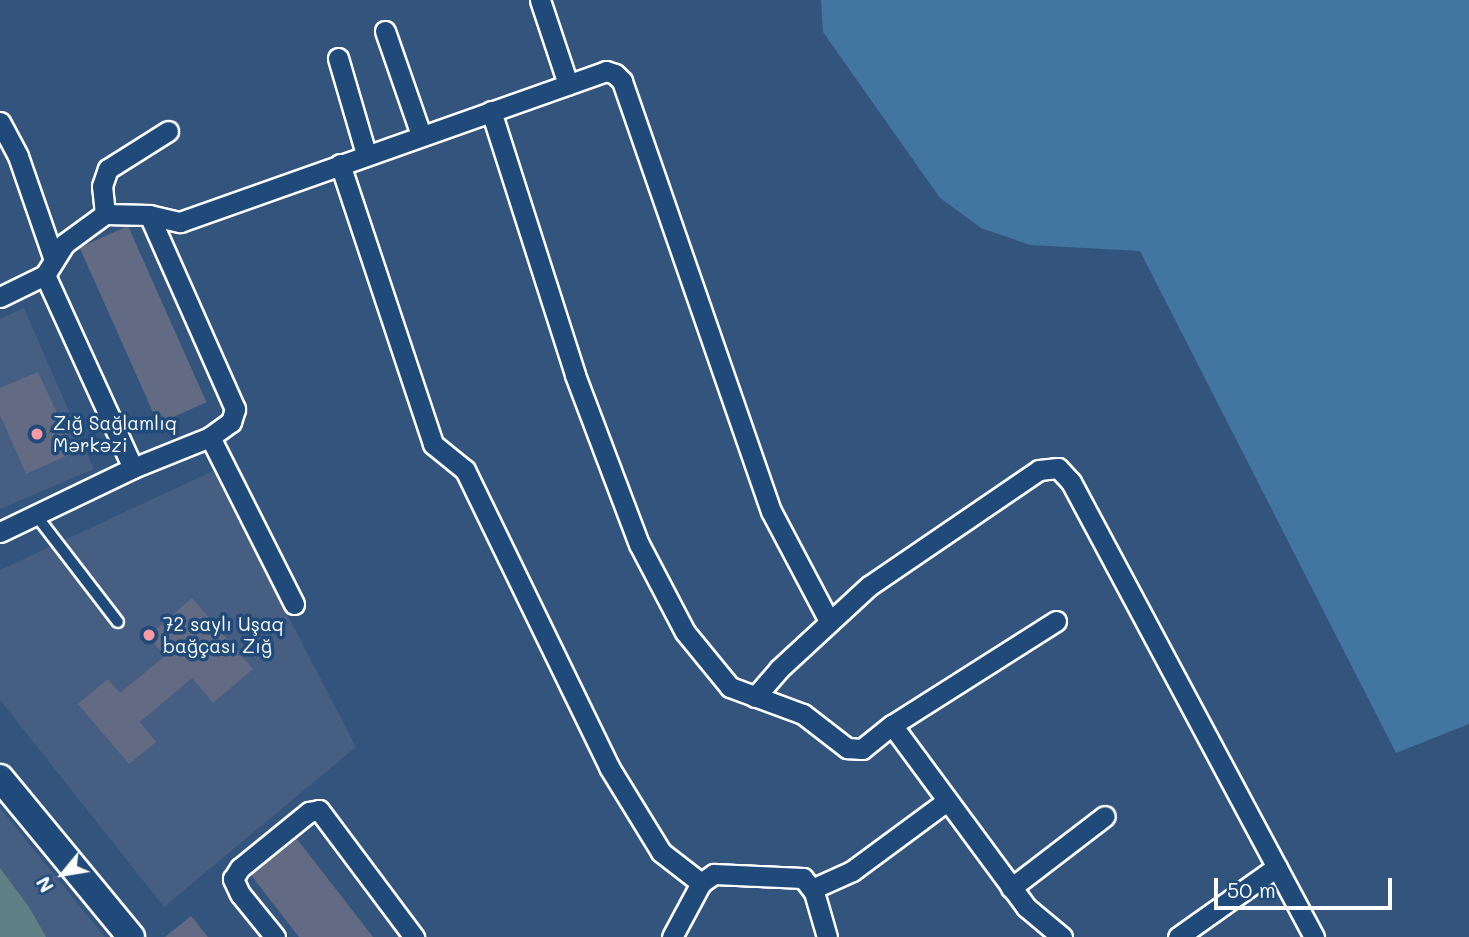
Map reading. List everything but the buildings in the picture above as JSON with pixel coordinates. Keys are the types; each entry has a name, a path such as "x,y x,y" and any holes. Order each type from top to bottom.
{"street":[{"path":"540,0 568,85"},
{"path":"385,31 421,135"},
{"path":"338,58 366,154"},
{"path":"0,297 50,268 64,244 105,214 149,215 180,222 340,163 606,71 622,82 771,511 829,621"},
{"path":"491,111 575,375 639,544 685,632 730,687 803,714 851,750 862,748 892,725 1056,621"},
{"path":"0,122 18,156 50,268 133,468"},
{"path":"105,214 102,186 108,169 168,131"},
{"path":"340,163 433,444 465,470 609,766 661,852 701,883"},
{"path":"0,532 34,513 133,468 210,438 231,422 235,409 149,215"},
{"path":"210,438 294,604"},
{"path":"755,697 829,621 869,586 1039,470 1058,468 1071,482 1314,937"},
{"path":"892,725 1026,907 1062,937"},
{"path":"0,778 131,937"},
{"path":"812,889 852,871 947,801"},
{"path":"275,937 240,894 233,879 240,868 309,812 319,810 414,937"},
{"path":"1011,888 1105,816"},
{"path":"1178,937 1277,867"},
{"path":"672,937 701,883 715,874 803,878 812,889 827,937"}],"lane":[{"path":"34,513 118,622"}],"shaded area":[{"path":"821,0 1469,0 1469,724 1396,753 1140,251 1030,245 981,228 940,198 823,32"},
{"path":"24,308 94,469 0,509 0,319"},
{"name":"72 saylı Uşaq bağçası Zığ","path":"213,471 356,747 164,907 0,700 0,570"},
{"path":"0,808 105,937 0,937"}],"green space":[{"path":"0,868 29,907 46,937 0,937"}],"place":[{"name":"Zığ Sağlamlıq Mərkəzi","path":"37,434"},
{"name":"72 saylı Uşaq bağçası Zığ","path":"149,635"}]}
